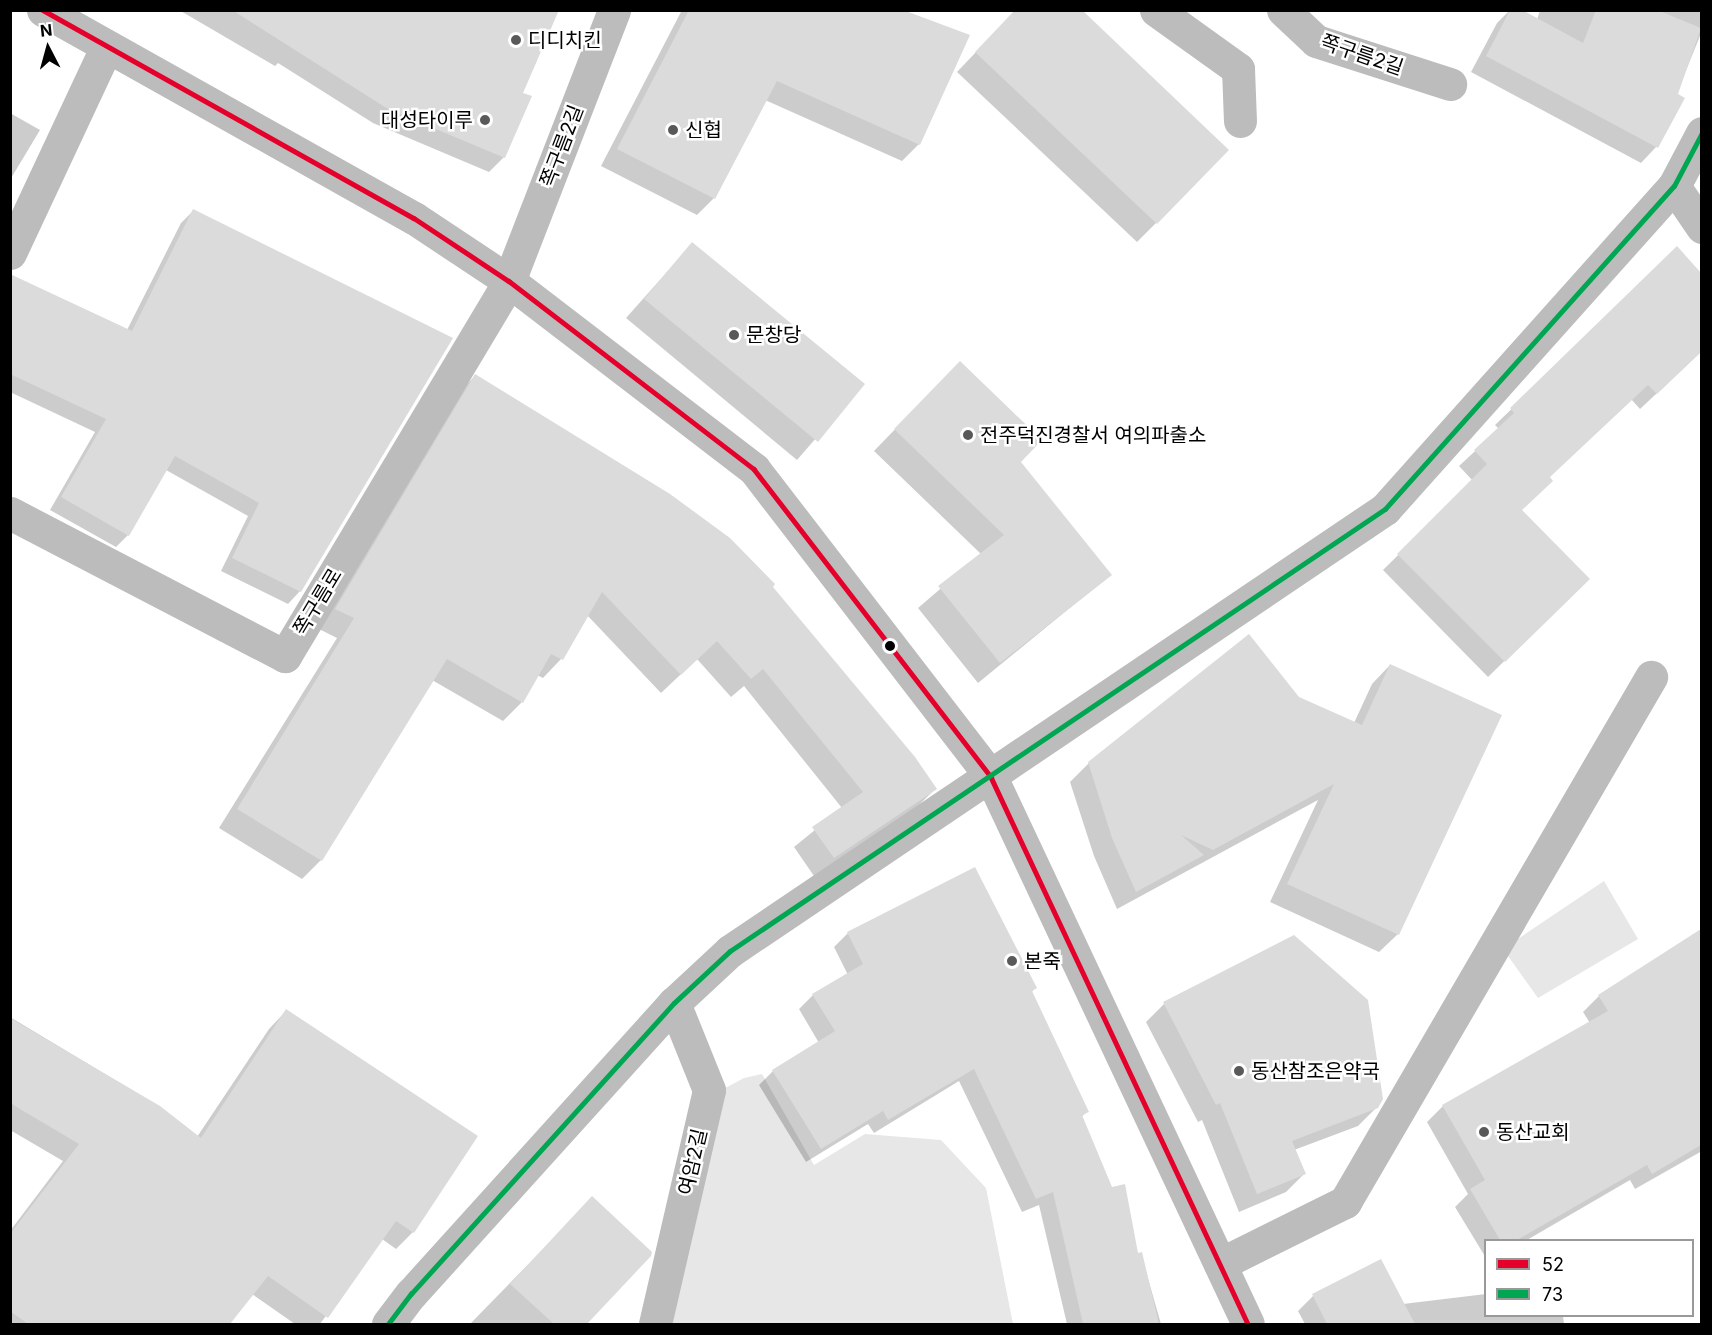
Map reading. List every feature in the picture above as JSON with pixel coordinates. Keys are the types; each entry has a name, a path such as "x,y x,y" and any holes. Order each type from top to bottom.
{"street":[{"path":"43,10 106,48 414,218 509,281 754,469 991,777 1248,1324"},
{"name":"쪽구름2길","path":"509,281 614,10"},
{"path":"1156,10 1238,69 1240,121"},
{"name":"쪽구름2길","path":"1283,10 1316,41 1450,84"},
{"path":"10,253 106,48"},
{"path":"388,1324 411,1294 674,1004 730,951 1385,509 1674,186 1701,133"},
{"path":"1674,186 1701,226"},
{"name":"쪽구름로","path":"10,513 285,657 509,281"},
{"path":"1220,1264 1345,1203 1651,677"},
{"name":"여암2길","path":"654,1324 709,1090 674,1004"}],"shaded area":[{"path":"1604,881 1638,939 1538,998 1503,949"},
{"path":"762,1074 814,1165 865,1134 941,1140 986,1188 1013,1324 665,1324 718,1092 744,1078"}],"building":[{"path":"232,10 559,10 523,93 532,96 505,158 388,109"},
{"path":"689,10 903,10 970,35 920,145 777,81 715,199 617,149"},
{"path":"1015,10 1082,10 1229,150 1157,224 975,52"},
{"path":"1510,10 1522,10 1583,43 1596,10 1657,10 1701,28 1678,94 1685,98 1658,148 1486,56"},
{"path":"193,209 453,338 301,592 232,558 259,503 175,456 129,536 61,497 106,419 10,374 10,274 132,331"},
{"path":"692,242 865,384 818,442 644,299"},
{"path":"1677,246 1701,273 1701,352 1657,394 1648,385 1550,477 1553,481 1522,510 1590,579 1505,662 1397,554 1487,464 1474,450 1514,413 1510,408"},
{"path":"960,361 1042,440 1021,462 1112,575 1000,663 938,586 1004,535 894,429"},
{"path":"475,374 670,494 730,538 775,584 773,587 915,757 937,789 834,858 812,827 863,792 763,669 751,679 717,641 681,675 602,592 563,660 551,654 523,703 447,659 322,861 237,809 354,618 335,609"},
{"path":"1249,634 1299,697 1362,725 1390,664 1502,715 1399,935 1287,884 1334,784 1213,850 1181,835 1204,855 1136,892 1112,838 1088,762"},
{"path":"975,867 1037,988 1032,991 1089,1112 1082,1115 1112,1187 1125,1184 1138,1253 1142,1252 1159,1324 1083,1324 1053,1192 1036,1199 974,1069 888,1120 883,1111 821,1149 772,1070 835,1031 812,994 863,964 847,932"},
{"path":"1701,929 1701,1145 1652,1174 1647,1165 1519,1239 1499,1239 1470,1189 1485,1180 1442,1105 1608,1011 1598,995"},
{"path":"1294,935 1368,1000 1383,1099 1378,1108 1292,1141 1306,1174 1257,1194 1220,1103 1216,1105 1163,1002"},
{"path":"286,1009 478,1136 414,1233 396,1221 328,1318 268,1276 230,1324 28,1324 10,1311 10,1234 79,1144 10,1103 10,1018 160,1106 201,1138"},
{"path":"592,1196 652,1252 651,1256 587,1324 554,1324 510,1284"},
{"path":"1381,1259 1415,1324 1327,1324 1312,1294"}],"transit line":[{"name":"52","path":"43,10 414,218 509,281 754,469 991,777 1248,1324"},
{"name":"73","path":"388,1324 411,1294 674,1003 730,951 1385,509 1674,186 1702,133"}],"place":[{"name":"디디치킨","path":"516,40"},
{"name":"대성타이루","path":"485,120"},
{"name":"신협","path":"673,130"},
{"name":"문창당","path":"734,335"},
{"name":"전주덕진경찰서 여의파출소","path":"968,435"},
{"name":"본죽","path":"1012,961"},
{"name":"동산참조은약국","path":"1239,1071"},
{"name":"동산교회","path":"1484,1132"}]}
